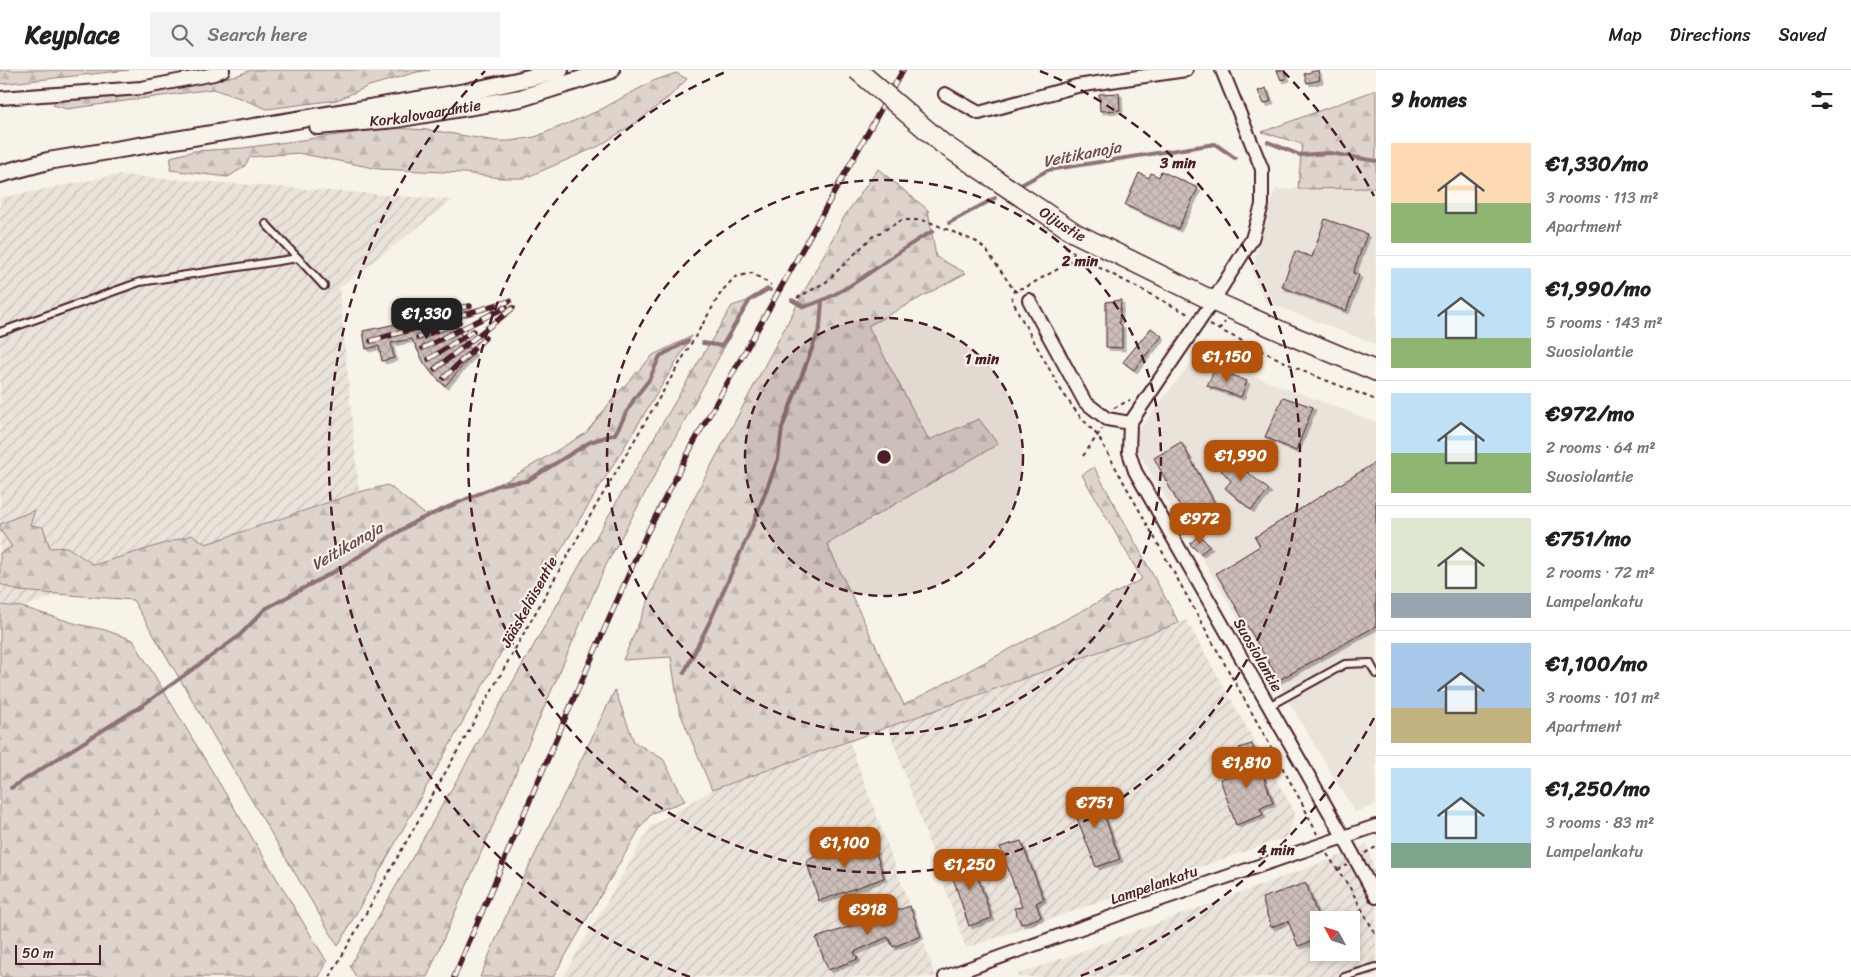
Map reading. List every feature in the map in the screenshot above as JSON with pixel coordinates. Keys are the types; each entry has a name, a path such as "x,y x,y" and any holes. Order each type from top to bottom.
{"main road":[{"name":"Oijustie","path":"857,70 943,144 1074,233 1284,333 1376,371"}],"street":[{"path":"0,98 141,88 214,74 223,70"},
{"name":"Korkalovaarantie","path":"0,174 48,161 466,92 560,70"},
{"name":"Korkalovaarantie","path":"234,130 254,133 405,117 521,98 611,70"},
{"path":"945,94 979,113 1077,86 1186,70"},
{"path":"1029,300 1085,402 1107,419 1130,424 1214,301 1252,239 1262,205 1262,169 1222,70"},
{"name":"Suosiolantie","path":"1130,424 1129,452 1135,471 1376,897"},
{"name":"Lampelankatu","path":"945,977 1150,903 1376,826"}],"lane":[{"path":"266,224 324,286"},
{"path":"0,332 140,282 298,258"},
{"path":"1269,706 1345,664 1370,663 1376,674"},
{"path":"1344,977 1376,967"}],"path":[{"path":"797,298 826,282 872,237 902,220 916,220 927,221 977,242 987,251 1014,290 1029,300"},
{"path":"1014,290 1026,287 1079,258"},
{"name":"Jääskeläisentie","path":"330,977 590,516 722,291 735,277 752,273 771,284"},
{"path":"1014,290 1012,299 1061,390 1077,413 1098,436 1298,795 1322,845 1350,888 1376,936"},
{"path":"1186,313 1186,321"},
{"path":"1083,456 1098,436 1113,408 1125,404 1134,397"}],"shaded area":[{"path":"116,175 453,200 339,288 359,492 22,607 0,603 0,198"},
{"path":"1376,188 1376,344 1265,302 1252,271 1275,189"},
{"path":"1197,355 1376,422 1376,804 1355,812 1131,440"},
{"path":"1186,620 1295,813 1287,837 966,948 888,727"},
{"path":"849,741 936,977 563,977 651,826 712,790"},
{"path":"1367,843 1376,877 1376,977 1018,977 1017,975 1359,849"}],"green space":[{"path":"0,70 129,70 0,84"},
{"path":"252,70 430,70 369,86 337,100 267,109 213,89 67,109 53,105 56,101 167,88 238,75"},
{"path":"676,73 687,79 670,96 640,120 599,146 525,178 379,169 298,153 250,157 244,167 228,177 170,170 171,157 194,151 243,148 390,128 430,130 496,141 535,137 598,111 653,81"},
{"path":"1376,90 1376,188 1298,189 1302,144 1262,132"},
{"path":"878,169 928,210 936,257 966,273 868,326 929,440 979,419 998,444 827,544 904,705 1142,579 1082,475 1094,467 1179,623 712,790 679,710 671,657 623,660 686,513 844,217"},
{"path":"750,300 606,565 427,977 356,977 350,966 635,470 732,306"},
{"path":"692,336 528,604 338,946 133,600 19,591 0,584 0,553 12,547 0,529 0,524 35,510 30,525 43,527 50,548 67,547 94,565 192,535 206,544 359,492 388,485 427,516 501,484 586,433 616,395 653,355"},
{"path":"0,605 22,607 77,624 105,630 133,640 327,962 319,977 0,977"},
{"path":"615,690 634,742 663,759 685,801 652,813 640,828 553,977 480,977 510,906"}],"building":[{"path":"1277,70 1284,70 1287,78 1281,80"},
{"path":"1318,70 1320,80 1307,83 1304,74"},
{"path":"1266,88 1271,101 1264,104 1258,91"},
{"path":"1119,93 1120,110 1100,111 1099,94"},
{"path":"1161,171 1198,188 1178,229 1125,205 1139,173 1149,178 1151,173 1159,177"},
{"path":"1325,219 1367,234 1353,273 1359,275 1346,311 1282,287 1295,251 1312,257"},
{"path":"1121,300 1119,323 1122,326 1122,348 1106,347 1106,302"},
{"path":"452,303 456,326 466,344 474,353 445,386 424,363 412,339 391,343 394,358 382,361 379,346 366,349 363,331 410,321 408,312"},
{"path":"1151,328 1162,336 1134,370 1123,362"},
{"path":"1215,368 1247,381 1241,397 1207,386"},
{"path":"1283,397 1313,407 1296,451 1265,437"},
{"path":"1181,442 1217,507 1188,522 1154,458"},
{"path":"1222,451 1269,490 1251,510 1225,488 1231,481 1213,461"},
{"path":"1376,462 1376,626 1279,680 1216,573 1260,546 1255,537"},
{"path":"1199,535 1210,546 1200,554 1190,544"},
{"path":"1252,744 1273,803 1260,808 1263,815 1236,825 1220,779 1246,770 1239,748"},
{"path":"1096,792 1120,859 1096,867 1070,800"},
{"path":"871,837 884,878 819,901 806,860"},
{"path":"1021,841 1044,899 1036,903 1041,917 1021,924 1014,908 1022,907 1000,847"},
{"path":"970,855 992,918 969,926 948,863"},
{"path":"1306,883 1316,911 1310,911 1310,942 1298,946 1288,921 1271,927 1262,898"},
{"path":"910,906 921,936 893,947 888,937 854,952 858,959 828,970 816,938"}],"waterway":[{"name":"Veitikanoja","path":"1268,142 1300,155 1330,153 1376,161"},
{"name":"Veitikanoja","path":"1021,185 1048,170 1215,144 1235,158"},
{"name":"Veitikanoja","path":"949,223 995,198"},
{"name":"Veitikanoja","path":"792,300 804,307 822,301 854,283 933,231"},
{"name":"Veitikanoja","path":"703,343 722,346 750,300 768,289 770,290"},
{"path":"684,673 711,619 754,522 778,459 782,428 820,327 822,301"},
{"name":"Veitikanoja","path":"11,788 143,705 239,636 265,609 337,570 416,521 501,484 527,481 590,442 615,434 634,399 649,380 660,356 688,341"}],"railway":[{"path":"454,977 646,535 693,444 903,70"},
{"path":"371,341 510,301"},
{"path":"413,316 470,306"},
{"path":"423,348 506,307"},
{"path":"435,369 513,308"},
{"path":"418,338 459,322"},
{"path":"429,359 473,331"},
{"path":"444,378 485,338"}]}
